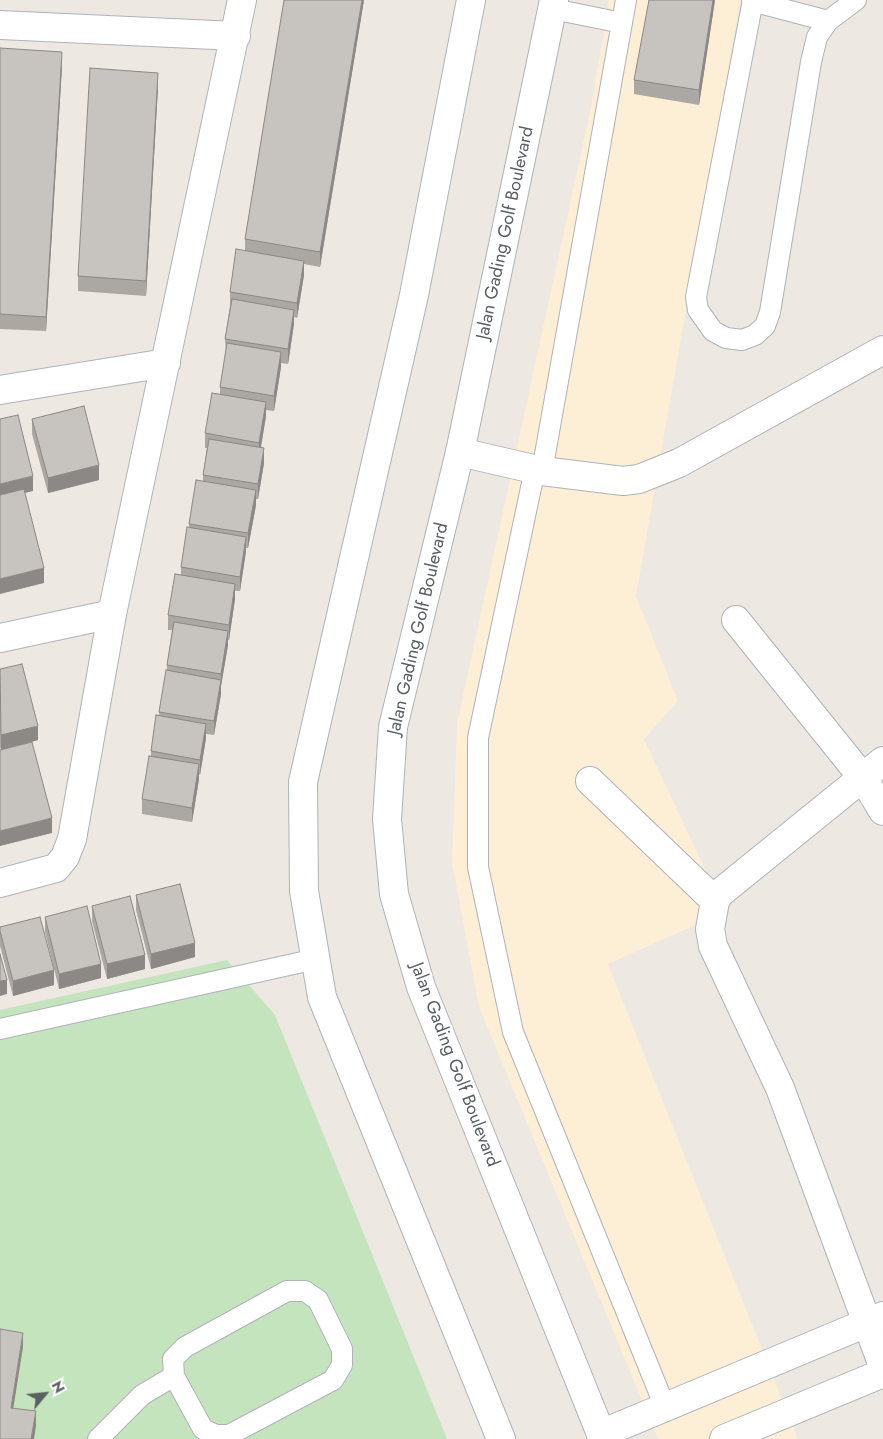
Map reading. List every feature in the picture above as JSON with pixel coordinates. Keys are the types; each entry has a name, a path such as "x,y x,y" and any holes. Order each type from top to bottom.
{"street":[{"path":"0,883 56,868 61,864 69,849 112,614 236,36 242,0"},
{"path":"471,0 414,295 303,782 304,891 322,998 501,1439"},
{"name":"Jalan Gading Golf Boulevard","path":"553,4 460,452 393,727 387,819 394,894 421,987 602,1436"},
{"path":"0,25 236,36"},
{"path":"460,452 539,470 623,481 651,476 679,463 883,350"},
{"path":"0,390 166,363"},
{"path":"0,638 112,614"},
{"path":"736,620 873,770 883,811"},
{"path":"873,770 720,892 715,901 710,929 713,946 780,1088 875,1319 883,1366"},
{"path":"590,782 715,901"},
{"path":"602,1436 665,1407 875,1319"},
{"path":"724,1439 883,1373"}],"lane":[{"path":"626,0 539,470 478,738 478,867 512,1032 665,1407"},
{"path":"828,21 752,1 696,296 698,310 705,322 713,332 726,338 742,340 755,334 765,326 770,312 811,62 817,38 828,21 856,0"},
{"path":"553,4 622,22"},
{"path":"0,1029 316,959"},
{"path":"287,1291 305,1291 318,1300 342,1349 342,1365 333,1380 229,1435 216,1435 203,1429 174,1376 173,1359 185,1347 287,1291"},
{"path":"98,1439 142,1396 174,1376"}],"shaded area":[{"path":"609,0 740,0 636,596 678,701 644,739 725,912 608,964 798,1439 658,1439 479,1007 452,863 457,723 590,112"}],"green space":[{"path":"227,960 275,1015 447,1439 0,1439 0,1010"}],"building":[{"path":"284,0 362,0 320,252 245,239"},
{"path":"649,0 713,0 699,90 634,80"},
{"path":"0,48 62,52 46,317 0,314"},
{"path":"90,68 158,73 146,281 78,276"},
{"path":"236,249 304,261 297,303 230,292"},
{"path":"232,299 294,310 288,349 225,339"},
{"path":"227,343 281,352 274,396 220,387"},
{"path":"212,393 266,402 259,443 205,433"},
{"path":"84,406 99,465 48,478 32,419"},
{"path":"18,415 33,476 0,484 0,419"},
{"path":"209,439 264,448 258,484 203,475"},
{"path":"196,480 256,490 248,533 189,524"},
{"path":"24,489 44,568 0,579 0,495"},
{"path":"187,527 246,537 240,577 181,567"},
{"path":"175,574 235,584 229,625 168,615"},
{"path":"174,622 228,631 221,674 167,665"},
{"path":"22,664 38,726 1,735 0,669"},
{"path":"166,670 221,680 214,721 159,712"},
{"path":"156,715 206,724 200,760 151,751"},
{"path":"32,742 52,818 0,831 0,750"},
{"path":"149,756 199,764 192,808 142,799"},
{"path":"180,884 195,943 151,954 136,895"},
{"path":"130,896 145,955 107,964 92,906"},
{"path":"87,906 101,964 59,974 45,917"},
{"path":"40,917 54,970 13,981 0,927"},
{"path":"0,954 7,980 0,981"},
{"path":"0,1329 23,1333 11,1408 36,1411 31,1439 0,1439"}]}
